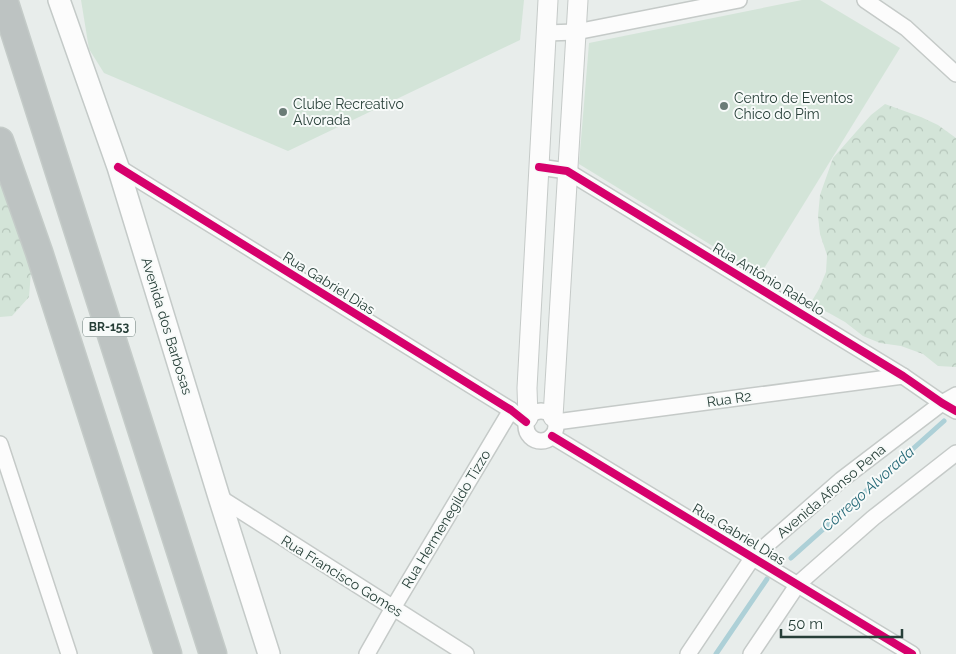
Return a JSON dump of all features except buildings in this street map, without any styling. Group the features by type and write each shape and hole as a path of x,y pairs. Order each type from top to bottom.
{"highway":[{"name":"BR-153","path":"4,0 213,654"},
{"name":"BR-153","path":"0,141 40,252 168,654"}],"main road":[{"name":"Avenida dos Barbosas","path":"59,0 118,167 269,654"}],"street":[{"path":"522,417 527,388 548,0"},
{"path":"553,425 578,0"},
{"path":"546,33 576,32 739,0"},
{"path":"865,0 906,28 956,74"},
{"name":"Rua Gabriel Dias","path":"118,167 522,417 530,436 537,440 545,440 553,425"},
{"path":"539,167 567,171"},
{"name":"Rua Antônio Rabelo","path":"567,171 903,376 956,411"},
{"name":"Rua R2","path":"553,425 903,376"},
{"name":"Avenida Afonso Pena","path":"688,654 753,557 841,480 942,403 956,395"},
{"name":"Rua Gabriel Dias","path":"522,417 540,410 548,412 553,425 753,557 912,654"},
{"name":"Rua Hermenegildo Tizzo","path":"367,654 393,608 522,417"},
{"path":"0,444 69,654"},
{"path":"751,654 798,584 874,518 956,453"},
{"name":"Rua Francisco Gomes","path":"219,497 466,654"}],"green space":[{"name":"Clube Recreativo Alvorada","path":"81,0 524,0 520,40 288,151 104,73 89,49"},
{"name":"Centro de Eventos Chico do Pim","path":"802,0 820,0 900,48 760,275 579,164 589,43"},
{"path":"885,104 938,125 956,138 956,367 938,366 923,354 901,346 880,343 863,336 845,322 810,304 826,272 827,255 820,234 818,216 820,195 833,158 871,115"},
{"path":"0,177 8,195 14,221 31,271 29,297 12,316 0,317"}],"waterway":[{"name":"Córrego Alvorada","path":"791,558 944,421"},
{"name":"Córrego Alvorada","path":"716,654 767,579"}],"cycle path":[{"path":"118,167 511,410 526,422"},
{"path":"539,167 567,171 903,376 956,411"},
{"path":"552,436 912,654"}],"place":[{"name":"Centro de Eventos Chico do Pim","path":"724,106"},
{"name":"Clube Recreativo Alvorada","path":"283,112"}]}
